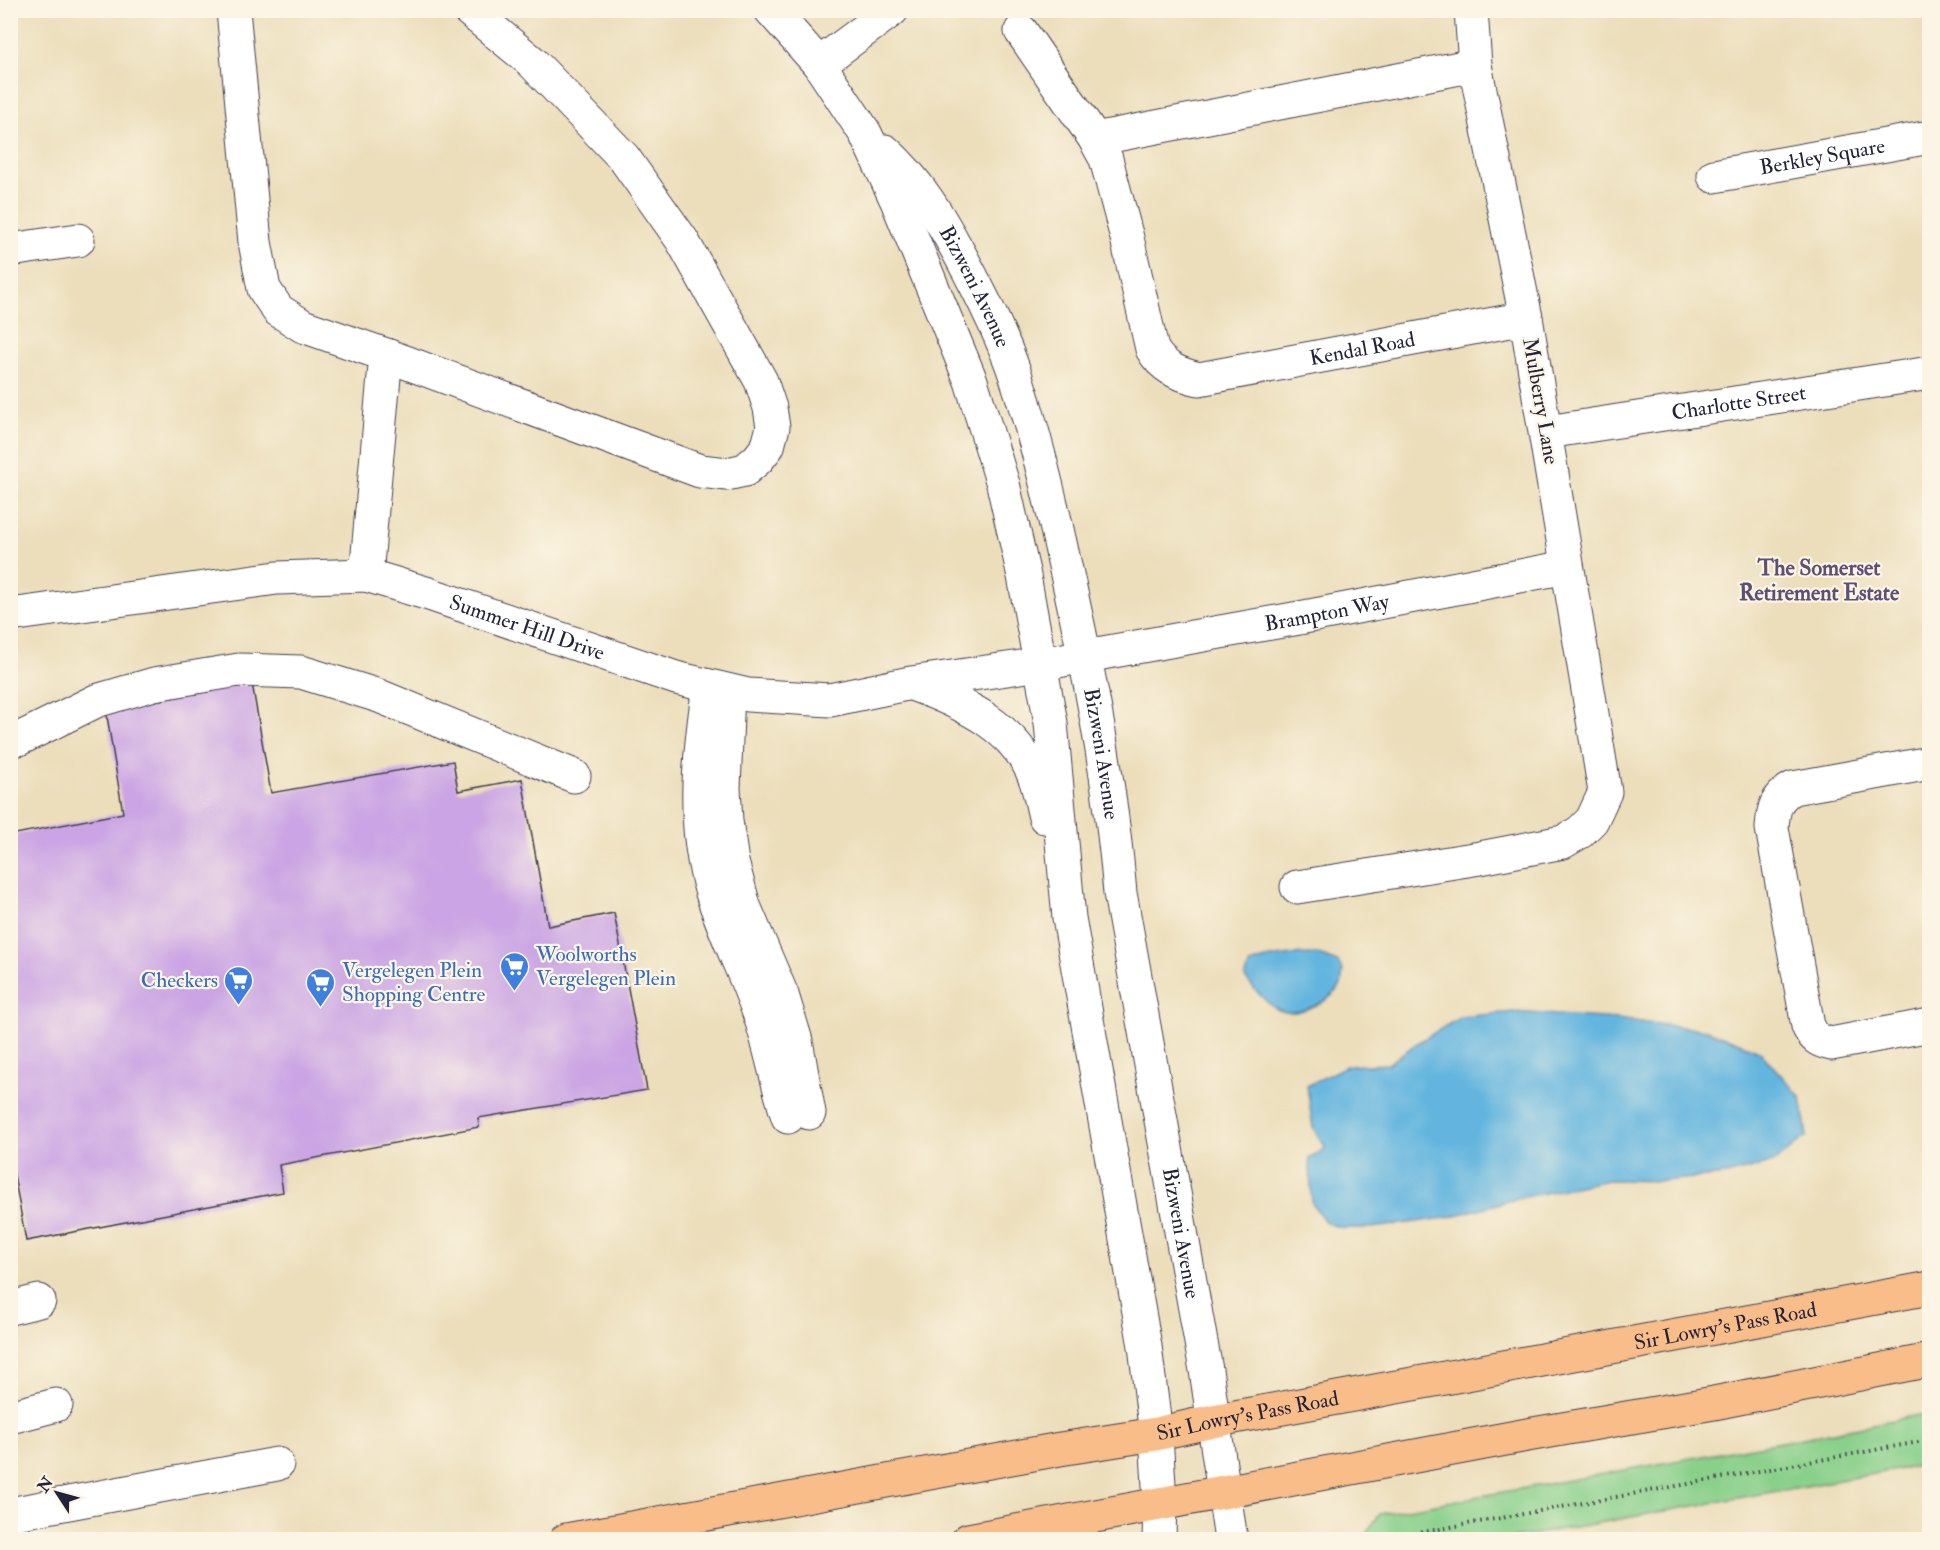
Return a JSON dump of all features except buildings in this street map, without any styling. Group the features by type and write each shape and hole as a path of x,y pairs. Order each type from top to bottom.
{"main road":[{"name":"Sir Lowry's Pass Road","path":"566,1539 1060,1449 1156,1434 1212,1421 1929,1288"},
{"path":"968,1539 1092,1528 1160,1503 1714,1403 1929,1360"}],"street":[{"path":"233,10 255,242 264,289 278,310 303,326 700,471 727,474 745,470 768,446 773,427 770,408 756,371 682,240 630,167 532,62 469,10"},
{"name":"Bizweni Avenue","path":"771,10 819,64 865,133 902,212 971,381 1003,484 1041,664 1051,723 1069,918 1145,1346 1156,1434 1160,1503 1159,1539"},
{"path":"819,64 892,10"},
{"name":"Mulberry Lane","path":"1297,887 1563,842 1580,832 1592,820 1605,792 1547,432 1475,64 1471,10"},
{"path":"1021,31 1095,139 1475,64"},
{"name":"Bizweni Avenue","path":"865,133 899,164 935,209 978,287 1015,375 1043,467 1086,655 1114,838 1120,893 1206,1370 1231,1539"},
{"name":"Berkley Square","path":"1714,176 1929,137"},
{"name":"Kendal Road","path":"1095,139 1109,170 1152,349 1166,367 1180,375 1199,379 1526,318"},
{"path":"10,250 78,240"},
{"path":"366,575 386,356"},
{"name":"Charlotte Street","path":"1547,432 1929,373"},
{"name":"Brampton Way","path":"1041,664 1567,567"},
{"name":"Summer Hill Drive","path":"10,615 277,578 366,575 429,594 676,678 748,695 830,700 911,683 1041,664"},
{"path":"10,741 19,739 96,702 154,684 239,670 301,672 379,696 574,776"},
{"path":"911,683 954,699 1005,734 1023,755 1035,779 1069,918"},
{"path":"718,688 698,776 697,793 701,839 711,892 798,1115"},
{"path":"1929,763 1793,788 1783,793 1777,802 1773,813 1772,828 1808,1026 1813,1037 1831,1044 1929,1025"},
{"path":"10,1417 56,1405"},
{"path":"10,1514 277,1464"}],"path":[{"path":"1405,1539 1418,1533 1929,1440"}],"green space":[{"path":"1929,1413 1929,1464 1508,1539 1362,1539 1380,1514"}],"water":[{"path":"1316,954 1338,962 1343,971 1341,985 1330,997 1304,1010 1286,1012 1279,1010 1265,1000 1245,978 1250,964 1282,956"},
{"path":"1513,1012 1617,1019 1707,1030 1759,1051 1801,1097 1807,1136 1774,1162 1726,1175 1664,1181 1608,1180 1520,1198 1445,1218 1372,1228 1343,1228 1326,1223 1312,1203 1309,1159 1326,1148 1313,1128 1307,1086 1346,1066 1388,1064 1417,1043 1461,1017"}],"place":[{"name":"Woolworths Vergelegen Plein","path":"515,992"},
{"name":"Checkers","path":"239,1006"},
{"name":"Vergelegen Plein Shopping Centre","path":"321,1008"}],"district":[{"name":"The Somerset Retirement Estate","path":"1819,580"}]}
